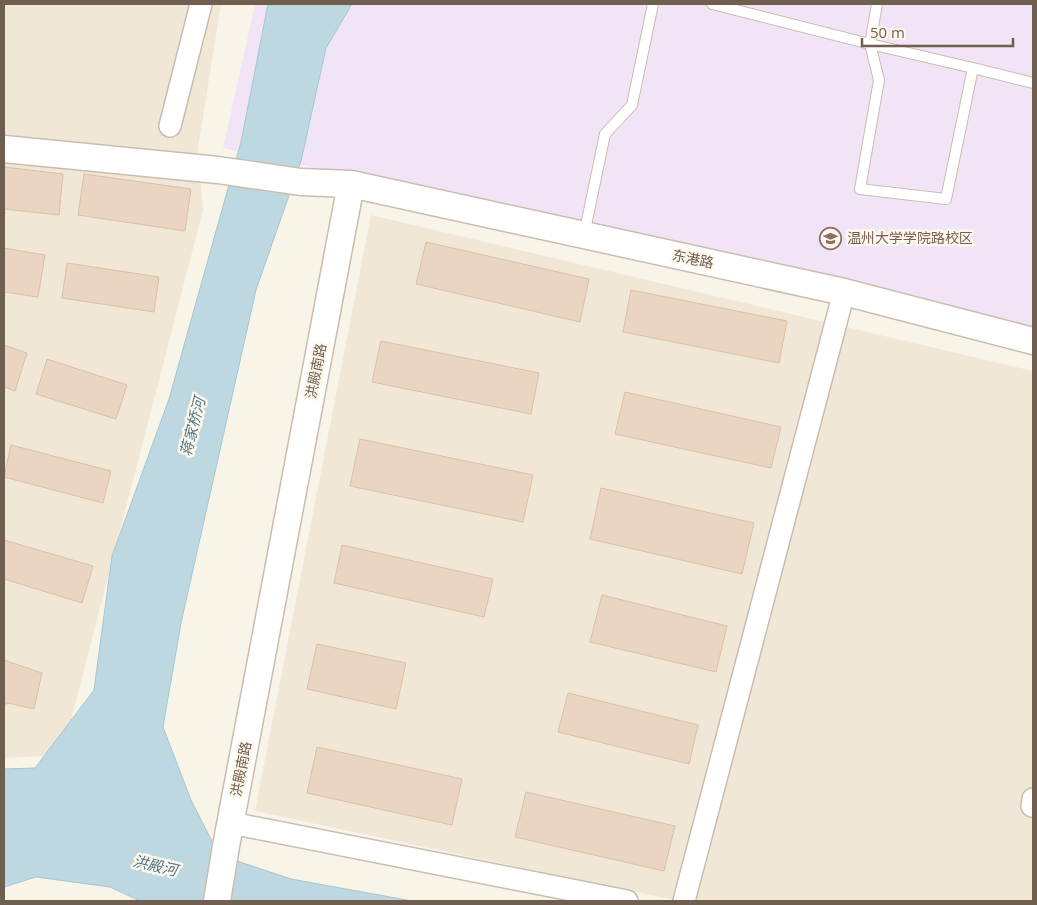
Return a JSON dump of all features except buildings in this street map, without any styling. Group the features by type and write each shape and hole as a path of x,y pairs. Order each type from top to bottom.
{"street":[{"path":"170,126 200,4"},
{"path":"4,149 218,170 300,182 351,184"},
{"name":"东港路","path":"351,184 844,292 1033,341"},
{"name":"洪殿南路","path":"217,901 351,184"},
{"path":"684,901 844,292"},
{"path":"1033,799 1033,806"},
{"path":"228,835 627,901"}],"lane":[{"path":"584,235 606,134 632,105 653,4"},
{"path":"712,4 1033,83"},
{"path":"877,4 870,44 879,80 860,189 946,199 973,68"}],"shaded area":[{"path":"4,4 221,4 198,148 203,210 62,755 4,758"},
{"name":"温州大学学院路校区","path":"255,4 1033,4 1033,327 223,148"},
{"path":"371,215 1033,371 1033,901 679,901 255,811"}],"water":[{"path":"268,4 352,4 326,48 301,161 256,290 181,623 163,727 191,800 219,855 291,879 412,901 140,901 110,887 36,877 4,887 4,769 35,768 94,690 112,556 169,399 241,142"}],"place":[{"name":"温州大学学院路校区","path":"831,238"}],"water label":[{"name":"蒋家桥河","path":"193,427"},
{"name":"洪殿河","path":"155,866"}]}
